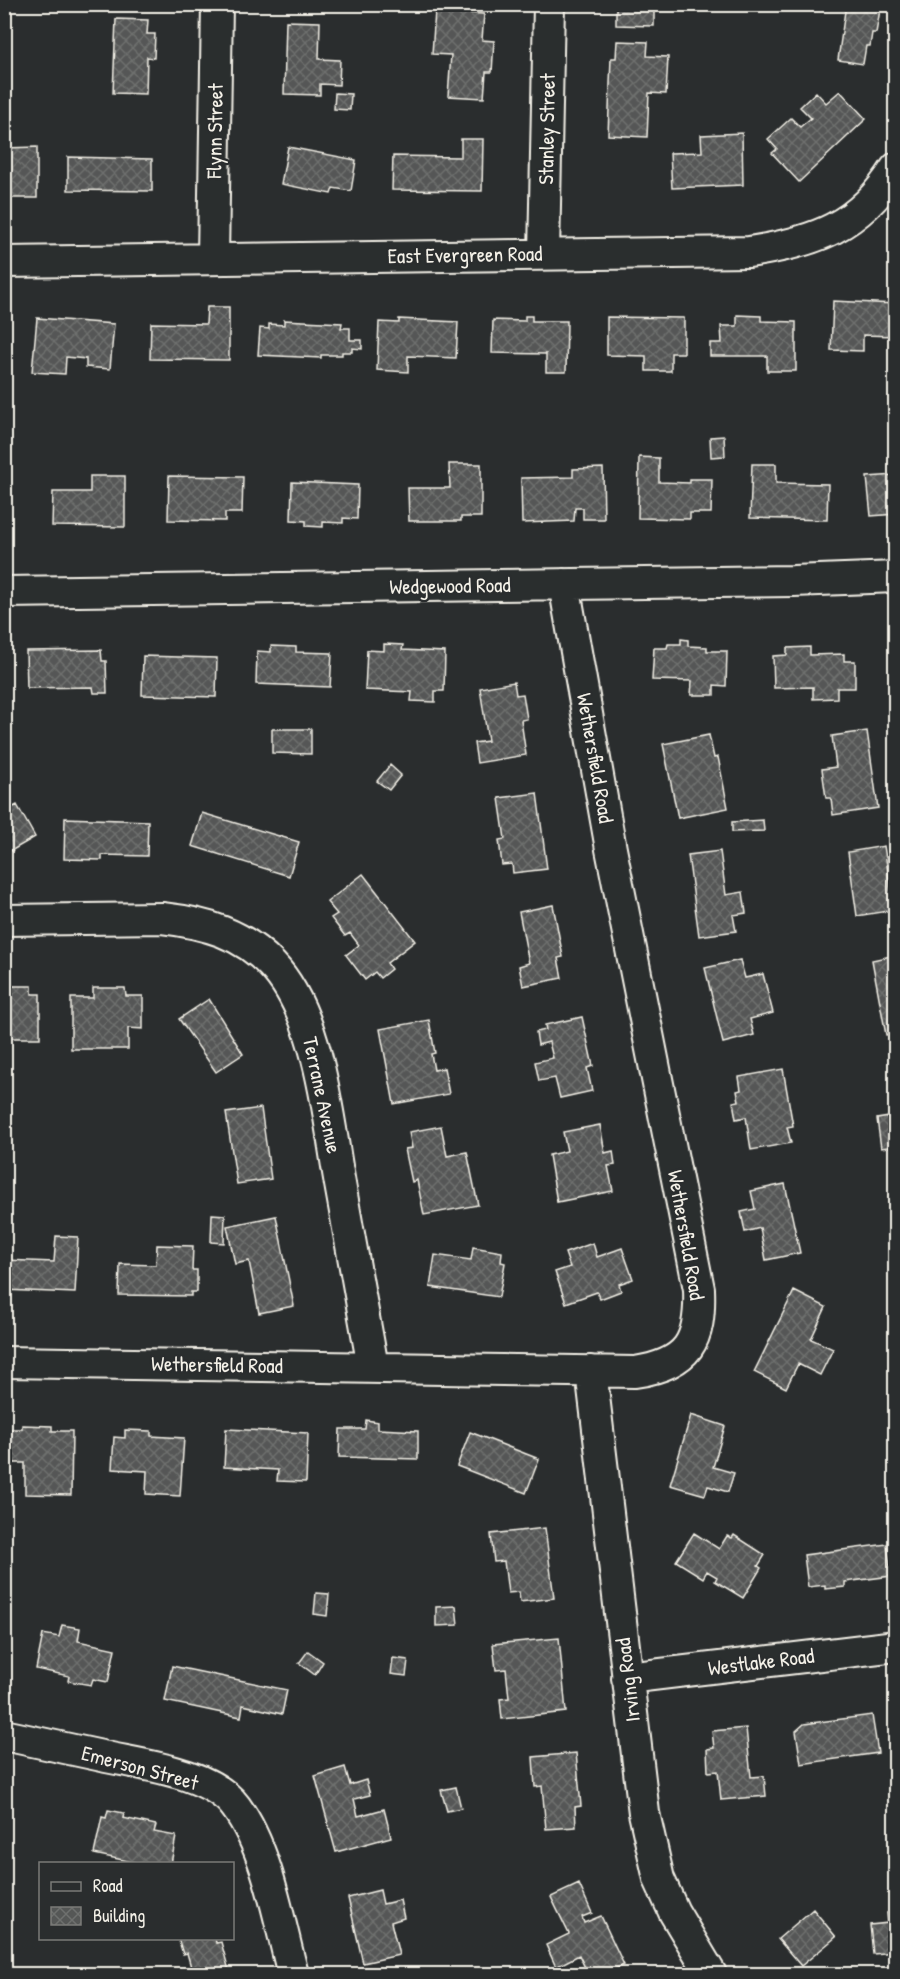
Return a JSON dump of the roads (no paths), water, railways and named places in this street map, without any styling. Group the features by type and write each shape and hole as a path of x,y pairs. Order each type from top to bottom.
{"street":[{"name":"Flynn Street","path":"213,258 217,4"},
{"name":"Stanley Street","path":"544,254 549,4"},
{"name":"East Evergreen Road","path":"4,262 749,252 781,247 832,231 871,200 896,168"},
{"name":"Wedgewood Road","path":"4,592 793,582 896,577"},
{"name":"Wethersfield Road","path":"4,1362 634,1371 655,1369 670,1363 692,1342 699,1325 699,1288 611,849 564,584"},
{"name":"Terrane Avenue","path":"4,920 162,918 188,921 235,936 255,949 274,966 290,989 303,1016 321,1074 373,1367"},
{"name":"Irving Road","path":"591,1371 644,1813 659,1879 674,1912 711,1974"},
{"name":"Westlake Road","path":"627,1678 896,1646"},
{"name":"Emerson Street","path":"4,1735 161,1769 189,1777 216,1789 235,1805 260,1851 293,1974"}]}
